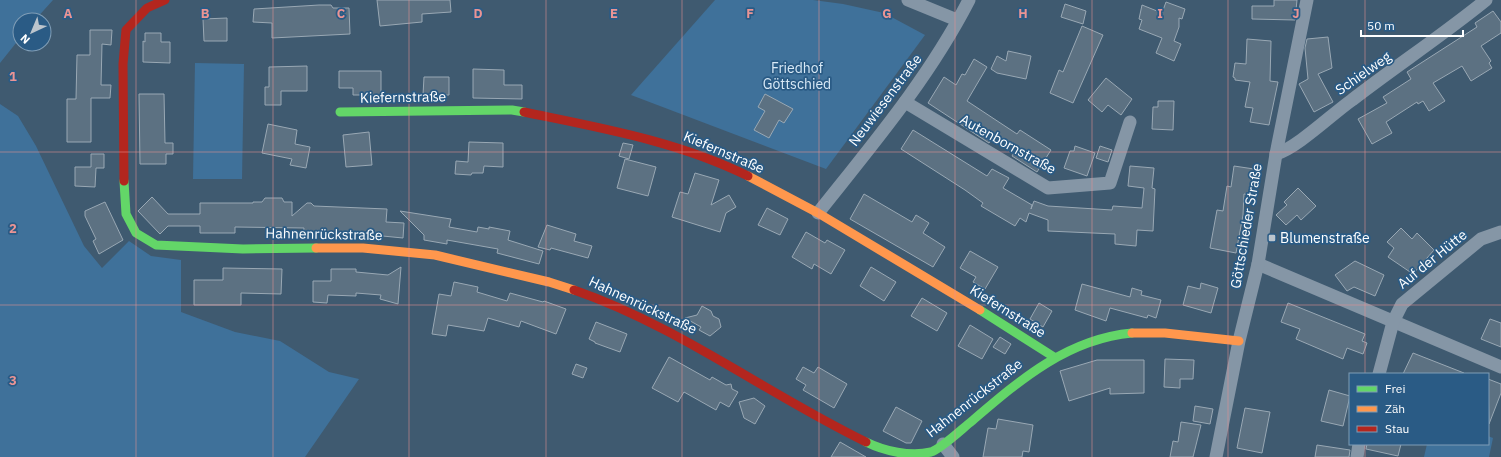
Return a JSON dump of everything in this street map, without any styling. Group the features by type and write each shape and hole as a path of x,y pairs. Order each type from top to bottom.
{"street":[{"name":"Hahnenrückstraße","path":"165,0 147,8 126,30 123,64 126,214 136,233 156,245 243,248 363,248 435,255 549,282 596,298 640,318 880,450 896,454 922,455 943,444 1009,390 1054,357 1085,342 1122,334 1183,335 1239,341"},
{"path":"908,0 957,20"},
{"name":"Neuwiesenstraße","path":"818,213 905,102 942,49 969,0"},
{"name":"Göttschieder Straße","path":"1216,457 1239,341 1258,264 1276,154 1307,0"},
{"name":"Schielweg","path":"1276,154 1291,147 1353,98 1435,41 1486,0"},
{"name":"Autenbornstraße","path":"905,102 1048,188 1110,183 1130,122"},
{"name":"Kiefernstraße","path":"340,112 512,110 625,133 676,146 717,161 778,191 818,213 966,301 1054,357"},
{"name":"Auf der Hütte","path":"1379,373 1393,322 1402,304 1481,239 1501,232"},
{"path":"1258,264 1501,367"},
{"path":"943,444 954,457"},
{"path":"1357,457 1359,445"}],"green space":[{"path":"0,0 53,0 42,12 12,12 12,48 0,63"},
{"name":"Friedhof Göttschied","path":"715,0 813,0 843,4 884,13 925,35 826,169 631,95"},
{"path":"195,63 244,64 242,179 193,179"},
{"path":"0,104 18,116 36,146 84,246 102,268 129,241 151,256 181,260 181,312 235,332 280,341 329,372 359,379 305,457 0,457"},
{"path":"1489,436 1493,438 1489,457 1424,457 1427,445 1489,445"}],"building":[{"path":"377,0 450,0 451,12 422,14 422,22 380,26"},
{"path":"1274,0 1297,0 1295,20 1252,19 1252,6 1274,6"},
{"path":"1166,2 1185,9 1182,19 1179,18 1179,27 1174,41 1181,44 1174,61 1156,53 1162,38 1139,29 1142,20 1139,19 1142,5 1162,13"},
{"path":"1065,4 1086,11 1083,24 1061,17"},
{"path":"331,5 333,8 349,8 350,34 272,38 272,23 253,22 254,9"},
{"path":"1493,11 1501,22 1501,33 1481,46 1491,61 1489,63 1492,68 1471,81 1462,66 1433,83 1445,101 1429,111 1423,101 1418,104 1417,102 1386,122 1392,133 1372,144 1358,119 1387,103 1383,97 1411,79 1407,72 1477,27 1475,23"},
{"path":"227,18 227,41 204,41 203,19"},
{"path":"1082,26 1103,35 1073,103 1050,93 1059,70 1063,72"},
{"path":"90,30 112,30 111,45 102,44 101,85 111,85 110,98 91,98 91,142 67,142 67,99 76,99 77,55 90,55"},
{"path":"145,33 161,33 161,42 170,42 170,63 143,62 143,41 145,42"},
{"path":"1328,37 1332,68 1318,74 1333,102 1314,112 1299,84 1308,79 1305,48 1307,39"},
{"path":"1247,39 1271,41 1270,81 1278,82 1269,125 1250,122 1253,108 1245,107 1250,82 1235,80 1233,77 1235,63 1246,64"},
{"path":"1008,51 1031,56 1026,79 997,73 991,69 997,56 1006,61"},
{"path":"974,59 987,67 967,101 1017,134 1020,130 1051,150 1037,172 1012,156 1017,148 995,134 989,143 928,103 944,77 956,85 962,74 965,75"},
{"path":"307,66 307,91 281,91 281,105 265,105 265,87 269,87 269,67"},
{"path":"473,69 504,70 504,85 522,85 522,99 473,98"},
{"path":"339,71 381,71 381,95 353,95 353,88 339,88"},
{"path":"424,77 449,77 449,95 423,95"},
{"path":"1106,78 1132,99 1121,115 1108,105 1102,112 1088,100"},
{"path":"139,94 164,94 165,143 173,143 173,154 166,154 166,164 140,164"},
{"path":"765,94 793,109 784,123 779,120 769,138 754,130 765,111 758,107"},
{"path":"1158,101 1174,101 1173,130 1152,129 1153,107 1158,107"},
{"path":"268,124 297,130 295,144 310,147 306,168 290,165 292,159 262,153"},
{"path":"913,130 987,176 992,169 1009,178 1003,188 1032,205 1031,209 1034,201 1048,206 1112,210 1113,206 1142,208 1144,188 1128,186 1130,166 1154,168 1152,188 1155,189 1153,231 1137,230 1136,246 1115,244 1115,234 1048,231 1048,220 1029,213 1026,222 1020,218 1015,226 981,206 983,203 965,190 901,149"},
{"path":"369,132 372,165 346,167 343,135"},
{"path":"469,142 503,143 503,167 484,166 483,173 472,173 471,175 455,174 456,161 468,162"},
{"path":"623,143 633,145 629,159 619,156"},
{"path":"1075,146 1095,153 1087,176 1064,168 1070,151 1074,151"},
{"path":"1100,146 1112,150 1108,162 1096,158"},
{"path":"91,154 104,154 104,168 96,168 95,187 75,186 75,167 91,167"},
{"path":"625,159 656,167 648,196 617,188"},
{"path":"1234,166 1254,169 1250,195 1244,194 1243,215 1236,253 1210,248 1217,210 1223,211 1227,186 1231,187"},
{"path":"695,173 719,180 711,205 729,195 736,207 726,213 720,232 672,217 680,192 688,194"},
{"path":"1298,188 1316,206 1301,220 1297,215 1286,225 1276,215 1287,205 1284,202"},
{"path":"864,194 912,222 916,215 929,223 923,233 945,247 933,267 850,219"},
{"path":"152,197 168,214 200,214 200,203 253,203 262,202 265,198 282,198 284,202 292,202 292,216 307,203 311,203 314,206 387,209 386,222 404,223 403,238 352,233 314,232 314,237 303,236 304,228 235,227 235,233 200,233 200,226 168,226 160,234 138,211"},
{"path":"105,202 123,240 99,254 93,241 96,239 85,216 85,211"},
{"path":"767,208 788,219 780,235 758,225"},
{"path":"400,211 451,219 449,227 477,232 478,227 489,229 489,227 510,231 508,240 543,251 539,264 497,253 498,249 447,240 447,244 424,240 424,235"},
{"path":"547,225 576,234 574,241 592,246 588,258 551,248 550,250 538,247"},
{"path":"1401,228 1412,239 1417,233 1434,250 1413,274 1388,257 1394,248 1387,242"},
{"path":"806,232 825,243 827,240 845,250 831,274 814,264 812,269 792,257"},
{"path":"970,251 998,267 985,289 973,282 976,277 960,268"},
{"path":"1355,261 1384,275 1375,296 1354,287 1347,291 1335,275"},
{"path":"401,267 398,304 380,299 381,295 356,293 356,296 328,295 327,303 313,302 313,281 331,281 331,269 356,269 356,272 388,275"},
{"path":"871,267 896,282 884,301 860,286"},
{"path":"223,268 282,269 281,294 241,293 241,305 194,305 194,280 223,280"},
{"path":"454,282 478,287 477,292 507,301 510,293 543,302 544,301 566,309 556,334 521,321 519,327 488,318 484,331 448,325 446,336 432,334 439,294 451,296"},
{"path":"1201,283 1218,288 1211,313 1183,305 1188,286 1200,289"},
{"path":"1082,284 1130,297 1132,288 1142,291 1141,295 1161,300 1156,318 1148,315 1147,318 1110,308 1106,321 1075,310"},
{"path":"922,298 947,313 937,331 911,316"},
{"path":"1039,303 1052,311 1043,327 1030,319"},
{"path":"1288,303 1365,334 1362,341 1367,343 1363,354 1347,348 1343,359 1296,339 1300,329 1281,322"},
{"path":"702,306 711,311 713,316 719,319 721,327 710,336 699,330 701,327 685,318 697,315"},
{"path":"1490,319 1501,323 1501,347 1481,339"},
{"path":"596,322 627,334 620,352 595,343 589,339"},
{"path":"970,325 993,339 982,359 958,346"},
{"path":"1000,337 1011,344 1005,354 993,347"},
{"path":"1413,353 1464,373 1403,373"},
{"path":"669,357 710,380 712,377 726,385 731,384 732,389 738,392 729,407 720,402 716,410 684,392 678,402 652,388"},
{"path":"1165,359 1194,360 1193,379 1180,379 1180,388 1164,387"},
{"path":"1097,360 1144,360 1144,393 1110,394 1110,388 1069,401 1060,371"},
{"path":"576,364 587,368 583,378 572,374"},
{"path":"803,367 814,373 818,367 847,384 834,408 803,390 806,385 796,379"},
{"path":"1489,379 1501,384 1501,393 1489,424"},
{"path":"1329,390 1349,396 1343,426 1321,421"},
{"path":"754,398 765,406 755,424 744,418 739,402"},
{"path":"1195,406 1213,409 1210,424 1193,421"},
{"path":"896,407 922,421 911,443 906,443 883,431"},
{"path":"1245,408 1270,412 1262,453 1237,448"},
{"path":"998,419 1033,425 1029,452 1023,451 1022,457 983,457 988,428 996,429"},
{"path":"1181,422 1201,425 1193,457 1170,457 1173,441 1178,442"},
{"path":"840,442 866,457 831,457"},
{"path":"1317,445 1350,450 1349,457 1315,457"},
{"path":"1367,445 1401,445 1398,456 1366,449"}],"traffic: fast":[{"path":"340,112 512,110 524,112"},
{"path":"124,181 126,214 136,233 156,245 243,249 316,248"},
{"path":"980,310 1054,357"},
{"path":"866,442 897,452 915,454 931,452 946,443 1008,391 1046,364 1065,353 1086,344 1108,337 1132,333"}],"traffic: slow":[{"path":"748,176 818,213 980,310"},
{"path":"316,248 363,248 435,255 549,282 574,290"},
{"path":"1132,333 1165,333 1239,341"}],"traffic: jam":[{"path":"124,181 123,64 126,30 147,8 165,0"},
{"path":"524,112 638,137 694,153 748,176"},
{"path":"574,290 650,322 686,341 793,403 866,442"}],"place":[{"name":"Blumenstraße","path":"1272,238"}]}
